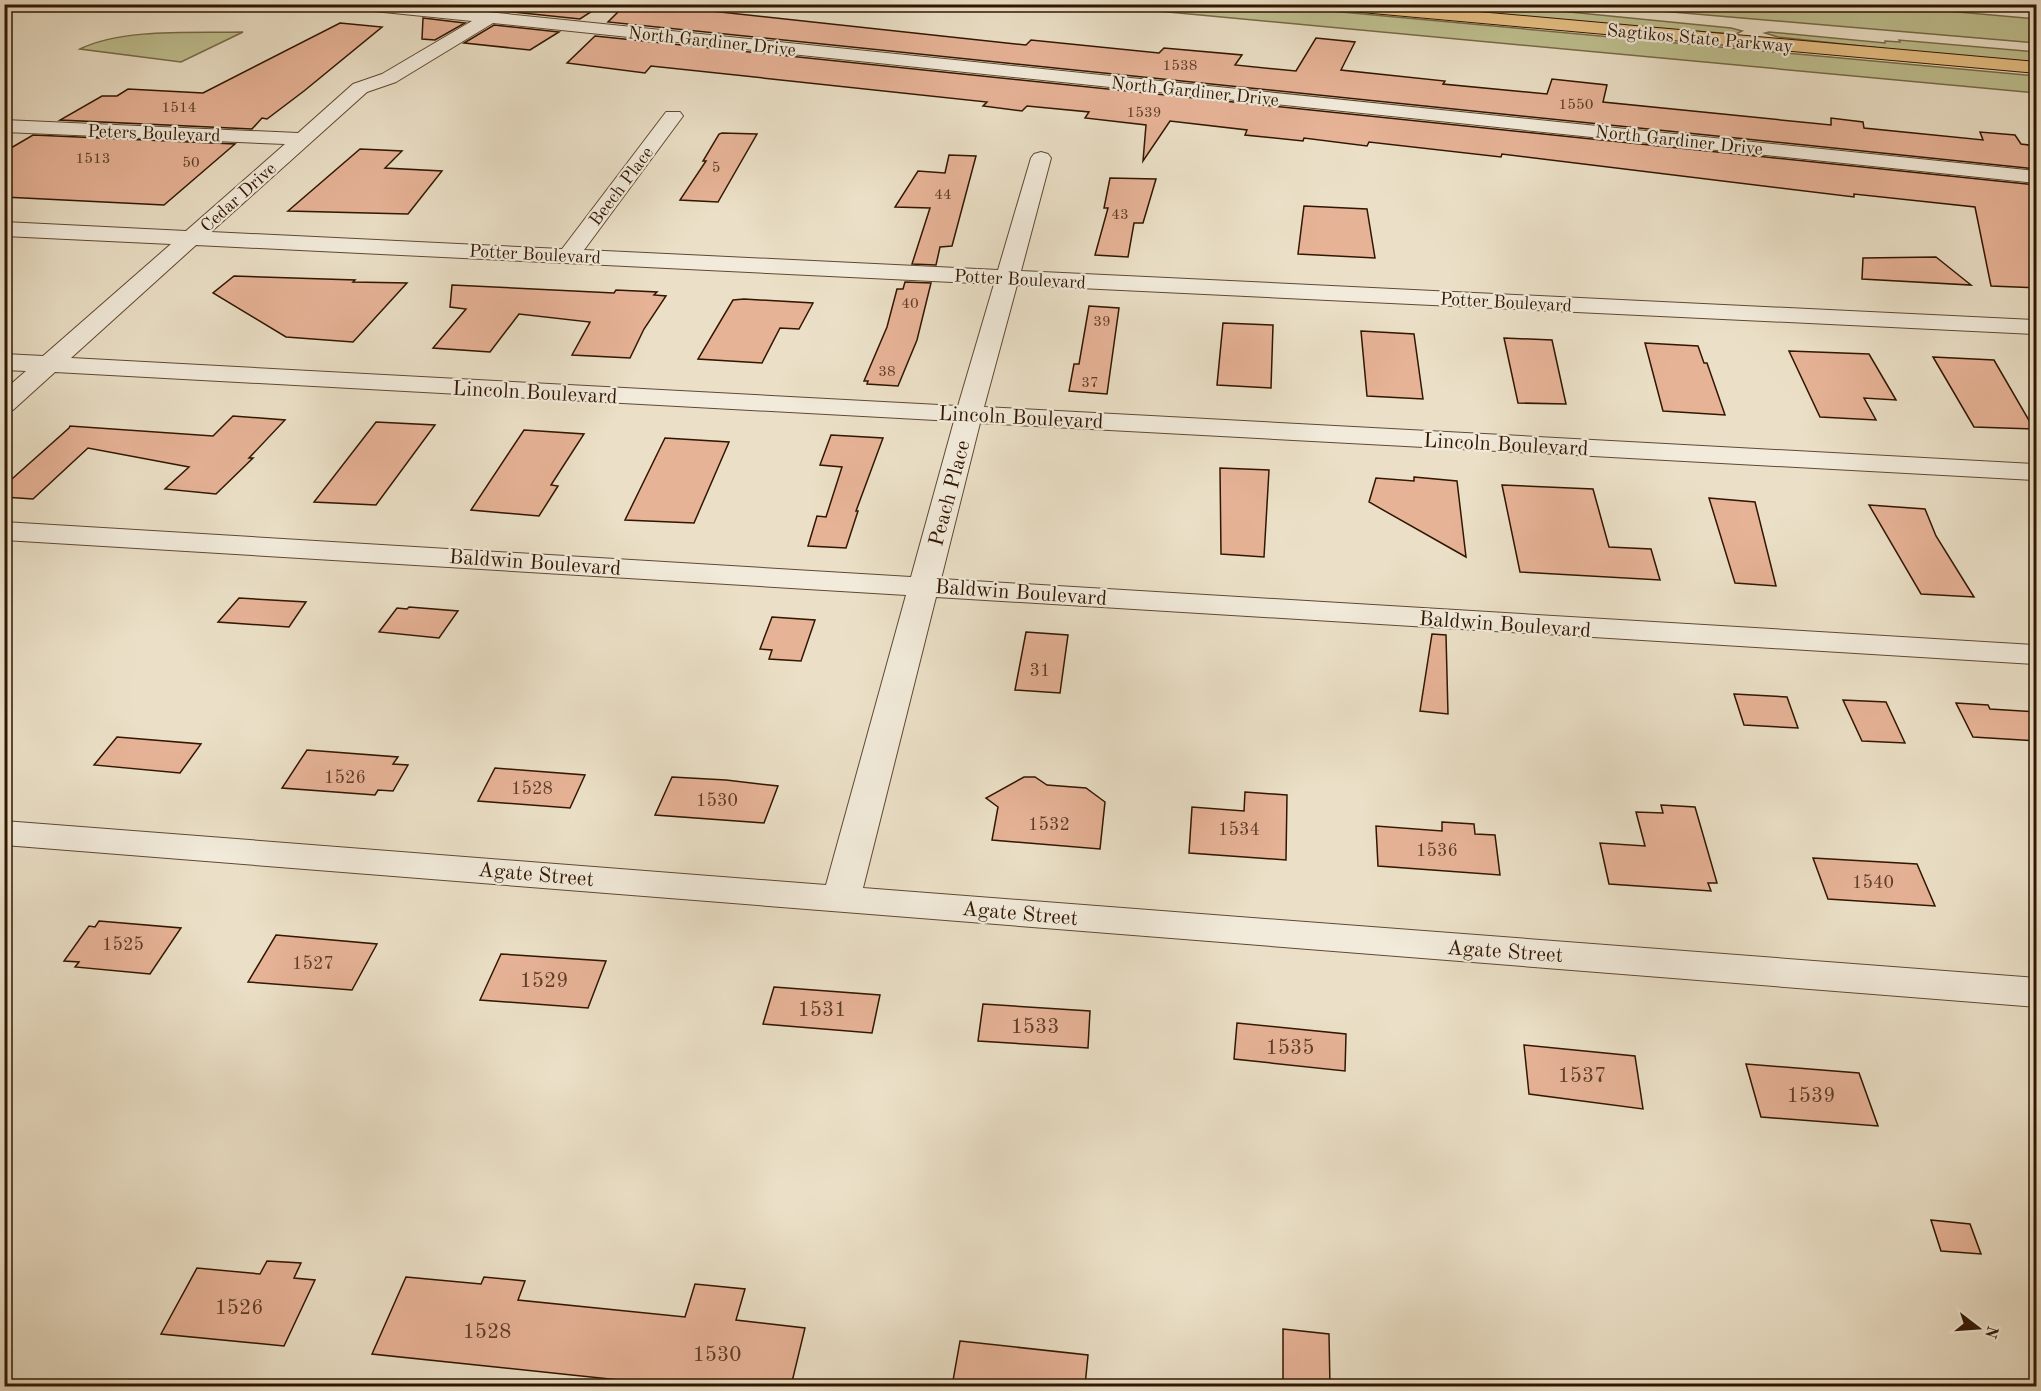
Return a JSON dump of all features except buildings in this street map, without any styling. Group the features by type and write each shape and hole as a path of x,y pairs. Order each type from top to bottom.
{"highway":[{"name":"Sagtikos State Parkway","path":"1328,4 2037,68"}],"street":[{"name":"North Gardiner Drive","path":"354,4 2037,177"},
{"name":"Cedar Drive","path":"4,404 360,88 389,78 490,18"},
{"name":"Beech Place","path":"569,255 673,116"},
{"name":"Peters Boulevard","path":"4,126 303,139"},
{"name":"Peach Place","path":"841,899 969,414 1041,158"},
{"name":"Potter Boulevard","path":"4,229 2037,327"},
{"name":"Lincoln Boulevard","path":"4,362 2037,472"},
{"name":"Baldwin Boulevard","path":"4,531 924,586 1607,631 2037,655"},
{"name":"Agate Street","path":"4,832 2037,993"}],"green space":[{"path":"1868,4 2036,19 2036,43 1590,5"},
{"path":"1093,5 1264,5 2036,76 2036,93"},
{"path":"1376,5 1499,5 1731,28 1742,31 1736,34 1619,26"},
{"path":"243,32 181,62 80,49 97,42 138,35"},
{"path":"1765,33 1885,43 1885,41 1900,42 1899,40 2036,52 2036,65 1778,37"}]}
